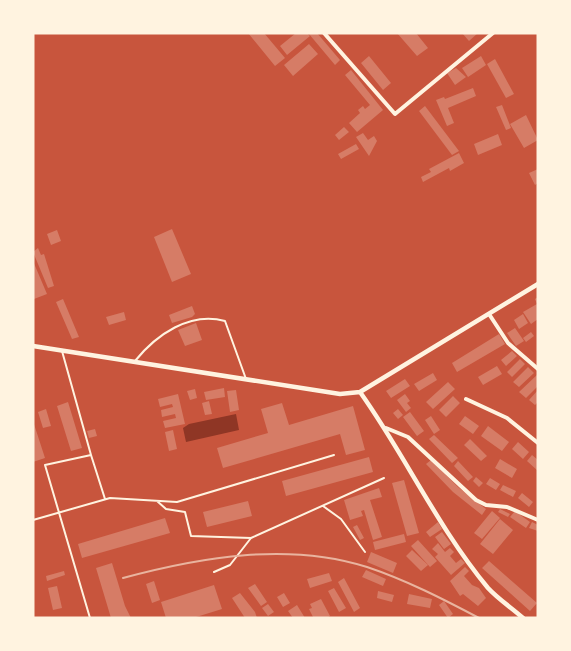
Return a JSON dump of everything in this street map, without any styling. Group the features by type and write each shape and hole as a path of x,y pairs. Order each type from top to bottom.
{"street":[{"path":"324,33 395,114 493,33"},
{"path":"33,346 340,394 360,392 538,284"},
{"path":"489,314 508,343 538,369"},
{"path":"360,392 386,428 450,534 489,589 523,618"},
{"path":"466,399 507,418 538,443"},
{"path":"386,428 408,437 476,500 507,507 538,520"}],"lane":[{"path":"135,362 147,345 167,332 194,319 210,316 225,321 246,379"},
{"path":"62,350 105,499"},
{"path":"90,618 45,465 91,455"},
{"path":"33,520 105,499 177,502 334,455"},
{"path":"157,501 166,509 185,512 191,537 251,538 384,478"},
{"path":"323,506 341,519 365,552"},
{"path":"214,572 230,566 251,538"}],"shaded area":[{"path":"236,414 239,430 186,442 183,428 189,424"}],"building":[{"path":"248,33 264,33 285,58 275,66"},
{"path":"296,33 307,33 310,36 287,55 280,46"},
{"path":"317,33 340,60 335,65 309,34"},
{"path":"397,33 416,33 428,48 417,56"},
{"path":"462,33 478,33 469,41"},
{"path":"309,44 318,54 293,76 284,65"},
{"path":"369,56 391,83 383,90 361,63"},
{"path":"481,56 486,65 468,77 462,68"},
{"path":"495,59 514,94 506,98 487,64"},
{"path":"456,68 466,77 455,85 447,73"},
{"path":"351,70 383,110 357,132 349,123 360,113 358,110 370,105 345,75"},
{"path":"473,88 476,96 448,108 454,123 447,126 436,100 444,97 445,99"},
{"path":"502,105 511,128 506,130 496,107"},
{"path":"425,106 459,151 452,155 419,111"},
{"path":"526,115 538,140 524,148 510,124"},
{"path":"344,127 349,132 339,140 335,135"},
{"path":"363,133 368,140 374,136 377,141 369,156 356,137"},
{"path":"498,134 502,145 478,155 474,144"},
{"path":"356,144 359,149 341,159 338,154"},
{"path":"459,153 464,163 423,182 421,177 431,172 429,169"},
{"path":"538,169 538,183 535,185 529,173"},
{"path":"172,229 191,274 172,282 154,237"},
{"path":"57,230 61,241 51,245 47,234"},
{"path":"38,248 41,255 44,254 54,286 48,288 33,252"},
{"path":"33,261 47,294 34,299 33,297"},
{"path":"538,297 538,319 531,324 523,312 537,304 535,299"},
{"path":"63,299 79,337 72,339 56,302"},
{"path":"192,306 195,314 192,317 172,323 169,315"},
{"path":"124,312 126,320 109,325 106,317"},
{"path":"523,314 528,323 519,329 514,320"},
{"path":"196,323 202,340 185,346 178,330"},
{"path":"515,328 524,341 516,346 507,333"},
{"path":"531,332 534,336 526,342 523,338"},
{"path":"499,334 505,344 457,372 452,363"},
{"path":"512,351 517,356 506,366 501,360"},
{"path":"520,359 525,364 512,377 507,372"},
{"path":"497,366 502,374 483,385 478,377"},
{"path":"528,367 534,373 519,387 513,382"},
{"path":"433,373 437,380 419,391 414,384"},
{"path":"538,374 538,386 526,398 519,392"},
{"path":"405,379 410,386 391,398 386,391"},
{"path":"448,382 455,389 433,409 426,402"},
{"path":"224,388 225,397 206,400 204,392"},
{"path":"195,389 197,398 190,400 187,391"},
{"path":"236,390 239,410 230,412 227,391"},
{"path":"538,390 538,402 535,405 529,400"},
{"path":"178,394 185,424 165,428 163,421 176,418 175,414 162,417 161,410 173,407 172,404 160,407 158,399"},
{"path":"405,394 410,401 407,403 411,408 406,412 397,400"},
{"path":"453,396 460,403 446,417 439,410"},
{"path":"209,401 212,414 205,415 202,403"},
{"path":"68,402 82,448 71,451 57,406"},
{"path":"282,403 289,425 353,406 365,450 346,455 340,434 223,468 217,448 268,433 261,409"},
{"path":"46,409 51,426 43,428 38,412"},
{"path":"398,409 403,415 398,419 393,413"},
{"path":"410,412 424,431 417,436 403,417"},
{"path":"431,416 440,430 434,434 425,420"},
{"path":"465,416 479,426 473,434 459,424"},
{"path":"33,421 45,458 33,462"},
{"path":"488,426 509,442 502,451 481,436"},
{"path":"95,429 97,436 89,438 87,431"},
{"path":"173,430 177,449 169,451 165,432"},
{"path":"434,435 458,458 452,463 429,439"},
{"path":"470,439 487,456 481,461 464,445"},
{"path":"518,442 529,452 523,459 512,449"},
{"path":"532,455 538,460 538,471 527,461"},
{"path":"369,457 373,472 286,496 282,481"},
{"path":"500,459 517,469 512,478 495,468"},
{"path":"431,460 458,487 486,509 482,515 453,492 426,464"},
{"path":"458,461 473,477 468,481 454,466"},
{"path":"476,477 483,483 479,487 473,481"},
{"path":"490,478 500,484 496,490 486,484"},
{"path":"404,480 419,533 407,536 392,483"},
{"path":"503,485 516,491 513,497 500,490"},
{"path":"379,488 382,497 370,500 382,537 373,540 364,510 361,511 363,516 350,520 344,500"},
{"path":"522,493 533,502 529,507 518,498"},
{"path":"248,501 252,516 207,527 203,512"},
{"path":"500,509 510,514 508,517 498,512"},
{"path":"492,511 500,518 482,539 474,533"},
{"path":"515,511 530,522 526,528 510,517"},
{"path":"165,518 170,533 82,558 78,544"},
{"path":"500,519 513,530 493,554 480,544"},
{"path":"438,522 442,529 430,537 426,532"},
{"path":"532,522 538,525 538,531 529,528"},
{"path":"357,525 364,538 360,540 353,527"},
{"path":"442,532 451,544 444,549 435,537"},
{"path":"404,534 406,542 375,550 373,542"},
{"path":"418,540 437,561 430,567 411,546"},
{"path":"438,543 445,552 450,548 454,552 450,556 456,563 461,559 465,563 451,575 435,557 438,554 432,549"},
{"path":"412,550 428,565 421,571 406,556"},
{"path":"371,552 397,563 393,573 367,562"},
{"path":"489,561 537,603 530,611 482,568"},
{"path":"112,563 131,618 111,618 96,568"},
{"path":"465,567 469,571 464,576 472,585 479,588 486,598 478,606 463,594 460,596 450,581"},
{"path":"366,570 386,579 383,586 362,577"},
{"path":"64,571 65,575 47,581 46,576"},
{"path":"329,573 332,581 310,588 307,579"},
{"path":"344,578 360,608 354,612 338,582"},
{"path":"154,581 160,600 152,603 146,584"},
{"path":"255,584 267,602 261,606 248,588"},
{"path":"214,585 222,609 193,618 166,618 161,602"},
{"path":"57,586 62,608 53,610 48,588"},
{"path":"334,588 346,608 339,612 328,591"},
{"path":"378,591 394,595 392,602 377,598"},
{"path":"240,593 257,618 245,618 232,598"},
{"path":"284,593 290,603 283,607 277,597"},
{"path":"409,594 432,599 430,608 407,604"},
{"path":"321,599 330,616 327,618 313,617 309,609 312,608 310,604"},
{"path":"444,601 453,614 448,618 439,605"},
{"path":"268,604 274,612 268,616 262,608"},
{"path":"297,605 305,618 293,618 288,611"}],"railway":[{"path":"123,578 183,564 245,555 307,555 337,559 382,572 479,618"}]}
